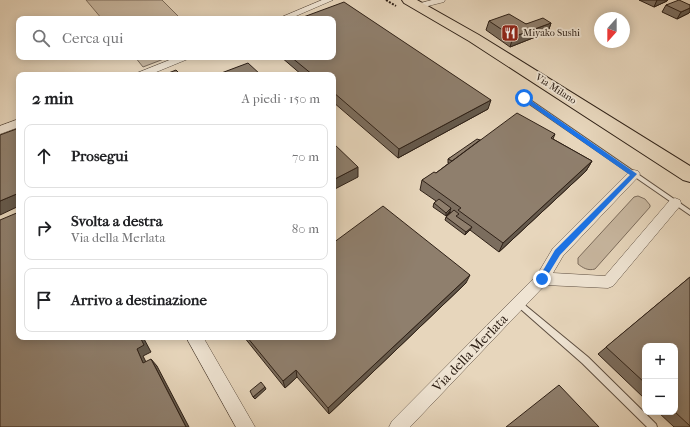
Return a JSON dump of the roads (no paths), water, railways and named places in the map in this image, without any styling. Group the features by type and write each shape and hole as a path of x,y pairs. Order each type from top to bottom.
{"main road":[{"name":"Via Milano","path":"414,3 487,46 690,175"}],"street":[{"path":"289,16 330,0"},
{"path":"414,3 437,0"},
{"path":"148,72 178,60"},
{"path":"0,130 16,123"},
{"name":"Via della Merlata","path":"398,427 542,279 558,252 634,174"},
{"path":"542,279 608,282 675,203"},
{"path":"196,340 246,427"}],"lane":[{"path":"524,98 690,213"},
{"path":"518,303 585,360 654,427"}],"place":[{"name":"Miyako Sushi","path":"510,33"}]}
